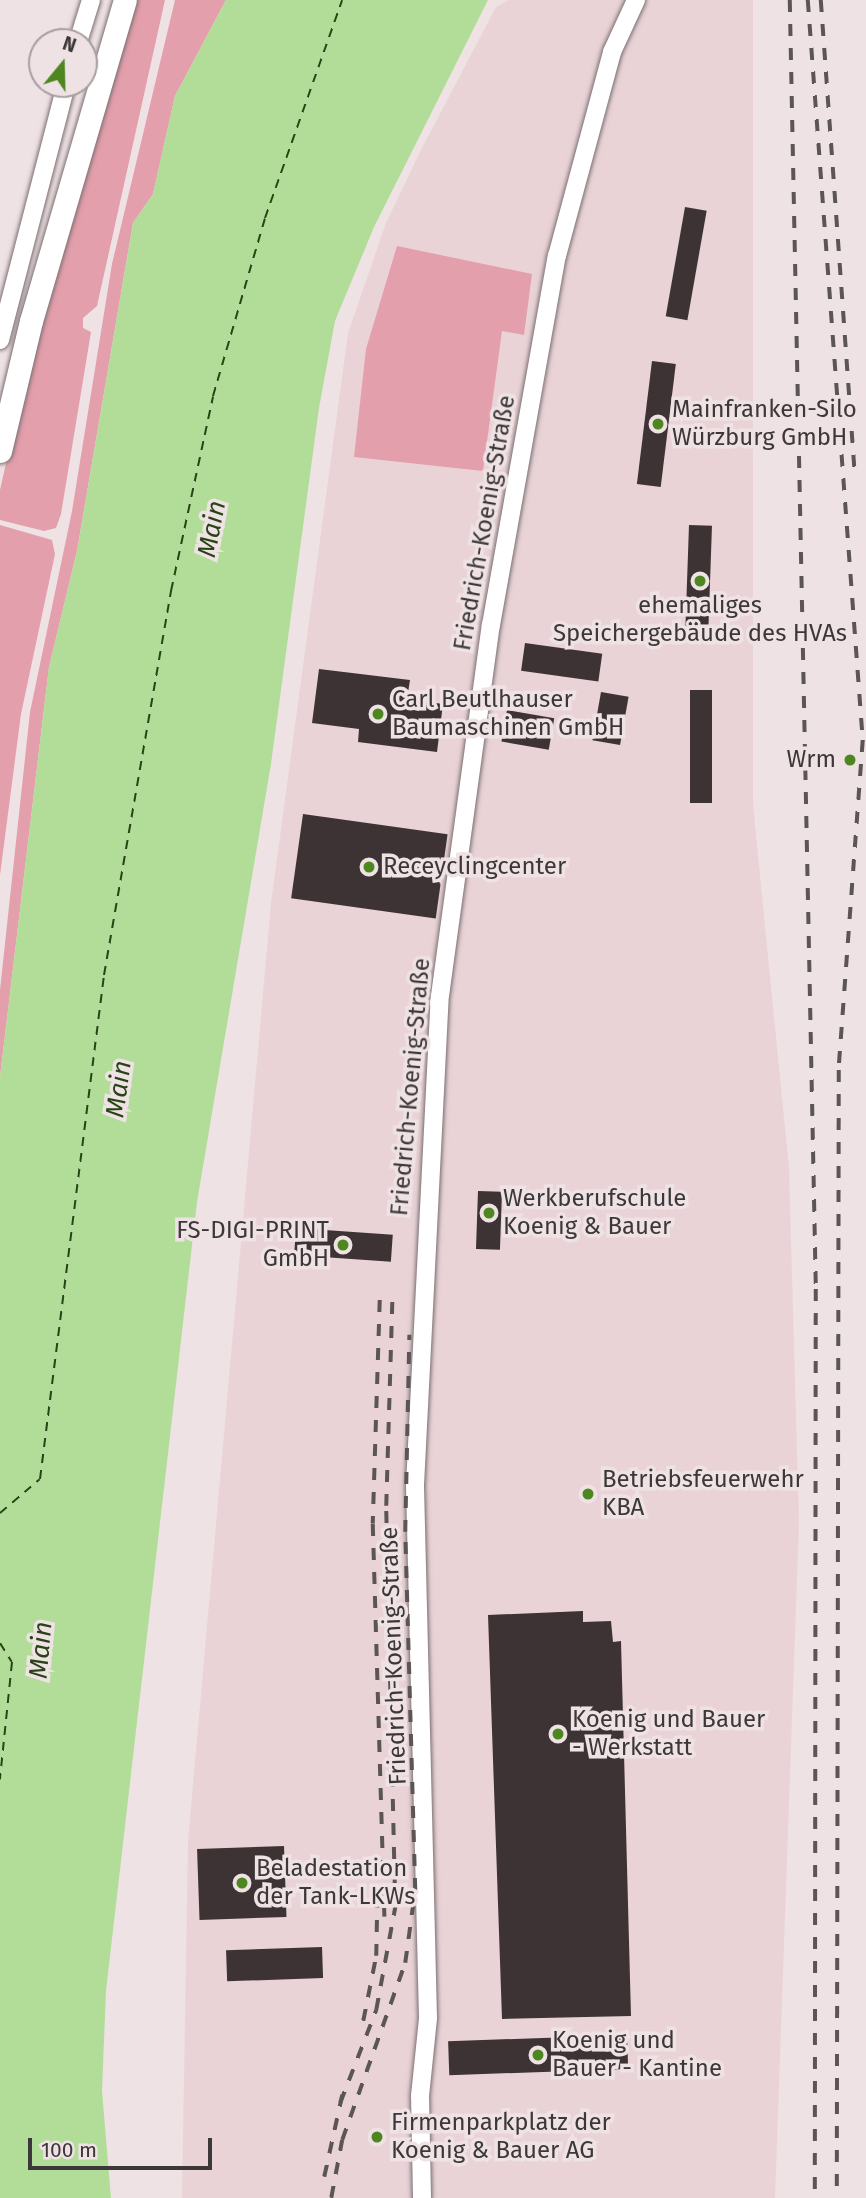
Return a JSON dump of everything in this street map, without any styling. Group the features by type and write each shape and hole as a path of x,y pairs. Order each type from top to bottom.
{"main road":[{"path":"0,451 31,321 125,0"}],"street":[{"path":"82,28 91,0"},
{"name":"Friedrich-Koenig-Straße","path":"422,2198 420,2096 428,2018 415,1485 439,1003 491,625 557,257 612,52 636,0"},
{"path":"0,340 62,98"}],"shaded area":[{"path":"134,0 165,0 97,306 83,318 83,328 91,332 61,514 56,528 44,531 0,520 0,490 31,352"},
{"path":"175,0 226,0 175,96 153,194 133,223 77,551 49,667 0,1077 0,990 30,712 72,511 112,264"},
{"path":"509,0 753,0 753,805 789,1168 799,1522 775,2198 182,2198 188,1841 271,903 348,333 386,223 421,150 496,7"},
{"path":"397,246 532,274 524,335 502,331 483,471 354,457 366,349"},
{"path":"0,525 52,540 55,554 21,714 0,875"}],"water":[{"name":"Main","path":"226,0 488,0 374,227 335,321 319,408 271,764 197,1202 106,1991 102,2091 111,2198 0,2198 0,1077 49,667 77,551 133,223 153,194 175,96"}],"building":[{"path":"685,207 707,211 687,320 666,316"},
{"name":"Mainfranken-Silo Würzburg GmbH","path":"652,361 676,364 661,487 637,484"},
{"name":"ehemaliges Speichergebäude des HVAs","path":"689,525 712,526 708,636 685,635"},
{"path":"525,643 602,654 598,682 521,671"},
{"name":"Carl Beutlhauser Baumaschinen GmbH","path":"319,669 410,680 407,699 443,704 437,752 358,742 359,729 312,723"},
{"name":"ehemaliges Speichergebäude des HVAs","path":"690,690 712,690 712,803 690,803"},
{"path":"601,692 629,697 620,745 592,740"},
{"path":"507,710 554,718 549,750 501,742"},
{"name":"Receyclingcenter","path":"303,814 448,834 436,918 291,898"},
{"name":"Werkberufschule Koenig & Bauer","path":"478,1191 502,1192 500,1250 476,1249"},
{"name":"FS-DIGI-PRINT GmbH","path":"296,1228 393,1235 391,1262 294,1255"},
{"name":"Koenig und Bauer - Werkstatt","path":"583,1611 583,1622 611,1621 613,1642 621,1641 631,2016 502,2019 488,1615"},
{"name":"Beladestation der Tank-LKWs","path":"284,1846 286,1917 200,1920 197,1849"},
{"path":"322,1947 323,1978 227,1981 226,1950"},
{"name":"Koenig und Bauer - Kantine","path":"627,2035 628,2069 449,2075 448,2041"}],"ferry route":[{"path":"0,1513 40,1479 104,975 171,591 213,396 265,218 342,0"},
{"path":"0,1643 12,1662 0,1779"}],"railway":[{"path":"790,0 816,1289 815,2198"},
{"path":"808,0 863,740 839,1070 837,2198"},
{"path":"821,0 855,469"},
{"path":"380,1300 373,1524 385,1917"},
{"path":"340,2103 376,2010 395,1907 386,1506 392,1302"},
{"path":"331,2198 342,2140 405,1963 415,1890 405,1532 409,1335"},
{"path":"363,2021 376,1956 377,1904"},
{"path":"324,2177 342,2095"}],"place":[{"name":"Mainfranken-Silo Würzburg GmbH","path":"658,424"},
{"name":"ehemaliges Speichergebäude des HVAs","path":"700,581"},
{"name":"Carl Beutlhauser Baumaschinen GmbH","path":"378,714"},
{"name":"Wrm","path":"850,760"},
{"name":"Receyclingcenter","path":"369,867"},
{"name":"Werkberufschule Koenig & Bauer","path":"489,1213"},
{"name":"FS-DIGI-PRINT GmbH","path":"343,1245"},
{"name":"Betriebsfeuerwehr KBA","path":"588,1494"},
{"name":"Koenig und Bauer - Werkstatt","path":"558,1734"},
{"name":"Beladestation der Tank-LKWs","path":"242,1883"},
{"name":"Koenig und Bauer - Kantine","path":"538,2055"},
{"name":"Firmenparkplatz der Koenig & Bauer AG","path":"377,2137"}]}
